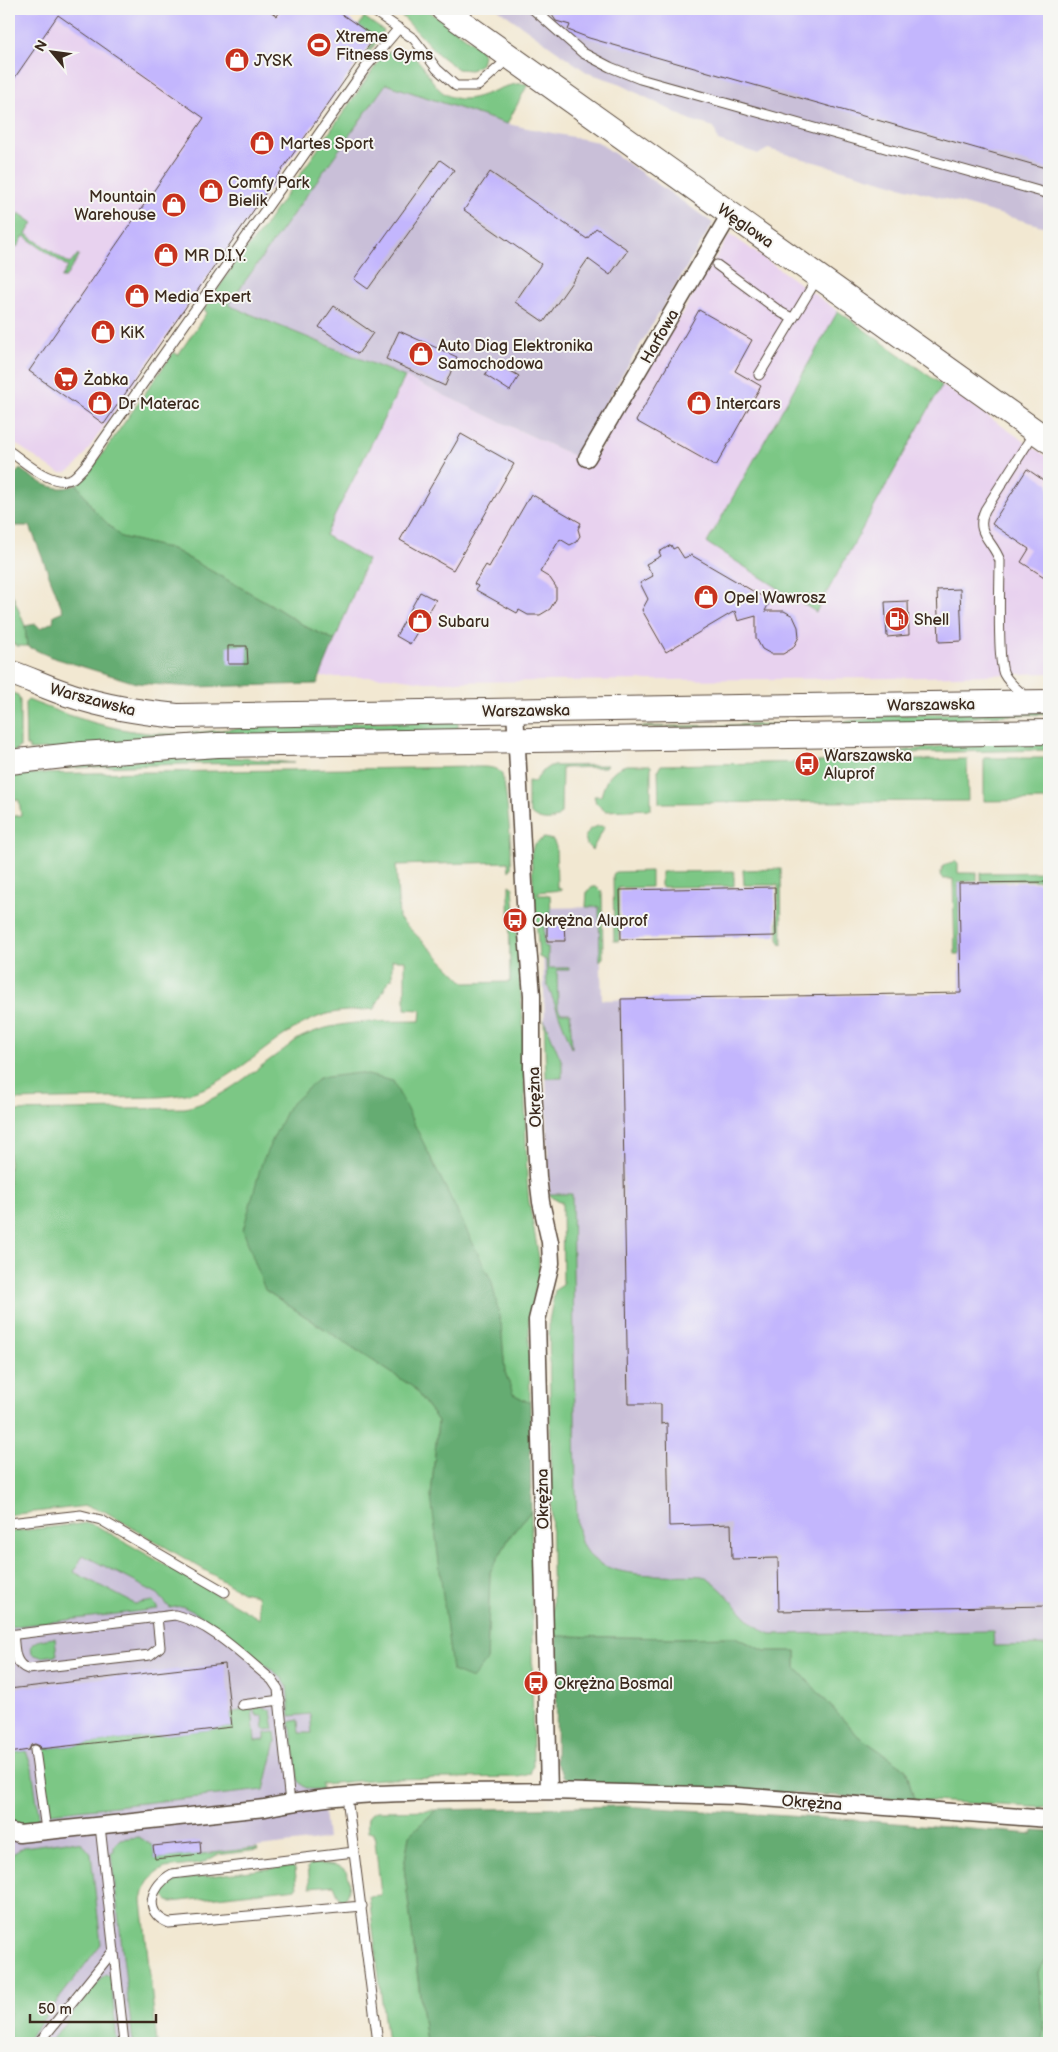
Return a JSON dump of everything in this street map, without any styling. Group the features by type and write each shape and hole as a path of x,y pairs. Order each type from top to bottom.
{"main road":[{"name":"Węglowa","path":"443,9 1042,436"},
{"name":"Warszawska","path":"9,672 70,695 102,704 130,711 177,716 1041,702"},
{"name":"Warszawska","path":"9,762 82,754 218,745 1049,732"}],"street":[{"name":"Harfowa","path":"587,458 730,214"},
{"name":"Okrężna","path":"515,710 526,922 532,995 532,1070 538,1177 541,1202 550,1242 551,1263 537,1320 549,1791 737,1796 1049,1819"},
{"path":"12,1835 265,1808 290,1803 371,1794 549,1791"}],"lane":[{"path":"371,9 414,39 437,69 456,86 478,86 510,57"},
{"path":"533,9 583,53 610,67 640,78 1049,194"},
{"path":"9,451 43,475 56,480 72,478 85,466 366,66 399,28"},
{"path":"717,265 782,313 792,318"},
{"path":"759,375 818,276"},
{"path":"1041,702 1009,681 1003,672 1001,656 1000,561 998,553 982,530 981,523 985,510 1042,436"},
{"path":"9,1524 81,1515 90,1516 101,1520 225,1592"},
{"path":"157,1617 160,1647 150,1655 28,1669 21,1667 16,1660 11,1635 157,1617 176,1615 195,1621 212,1632 272,1680 278,1689 290,1803"},
{"path":"242,1705 280,1700"},
{"path":"35,1750 46,1830"},
{"path":"347,1797 378,2043"},
{"path":"100,1826 124,2043"},
{"path":"354,1852 172,1874 162,1879 153,1892 153,1909 162,1920 168,1923 362,1906"},
{"path":"39,2043 114,1950"}],"shaded area":[{"path":"9,9 334,9 375,37 80,461 75,467 61,473 52,469 9,439"},
{"path":"498,9 1049,9 1049,228 768,149 759,154 718,141 714,127 690,120 616,82 588,73"},
{"path":"386,84 507,124 598,142 713,223 574,456 405,377 228,305"},
{"path":"730,234 838,311 707,542 816,611 942,385 1049,458 1049,673 892,678 425,682 389,677 320,677 367,561 325,535 405,377 591,464"},
{"path":"1049,882 1049,1645 765,1651 735,1637 557,1636 564,1309 562,1202 561,1194 549,1194 542,908 599,907 602,1000 960,993 959,883"},
{"path":"88,1523 309,1671 327,1839 123,1863 144,2043 9,2043 9,1532"}],"green space":[{"path":"391,9 426,9 480,48 483,55 481,64 471,70 458,69 439,55 404,18"},
{"path":"364,17 384,31 364,60 362,60 376,38 359,26"},
{"path":"399,50 416,58 442,91 449,96 459,99 469,99 508,86 528,84 507,124 386,84 228,305 405,377 325,535 367,560 335,640 308,628 270,604 172,549 121,537 94,510 77,484 86,477 174,352 178,355 207,312 204,310 237,260 258,235 382,57 385,53"},
{"path":"19,213 33,223 26,234 70,264 78,254 79,256 65,278 61,278 68,267 24,236 17,247 9,241 9,221 12,223"},
{"path":"838,311 942,385 816,612 707,543"},
{"path":"20,469 40,482 54,487 62,488 77,484 94,510 121,537 172,549 270,604 308,628 335,640 317,684 193,687 136,683 51,657 27,646 25,626 36,624 40,628 53,622 54,615 63,611 30,526 15,526 9,509 9,480"},
{"path":"9,586 25,626 27,646 17,646 9,641"},
{"path":"9,692 18,695 20,701 20,747 17,748 17,751 9,752"},
{"path":"28,700 94,723 145,733 192,733 248,727 322,723 458,720 458,732 29,750 29,746 26,746 25,703"},
{"path":"1049,710 1049,714 985,716 913,725 539,729 836,723 894,715"},
{"path":"1049,742 1049,750 899,753 899,751 973,743"},
{"path":"218,756 295,763 181,764 45,769 156,758"},
{"path":"984,758 1049,758 1049,800 984,801"},
{"path":"967,759 968,801 659,803 658,770 661,765"},
{"path":"607,765 605,767 562,768 561,813 551,820 538,819 531,814 528,805 528,781 534,782 550,766"},
{"path":"626,765 651,766 651,809 605,811 596,803 594,796 601,796 609,776 616,769"},
{"path":"475,767 496,769 503,778 509,820 511,869 509,871 508,862 396,865 399,918 465,983 510,982 509,885 513,888 523,1020 527,1180 539,1258 539,1273 529,1319 530,1403 513,1394 505,1372 501,1324 265,1290 413,1387 438,1421 431,1496 487,1660 490,1572 511,1535 531,1511 533,1765 530,1774 519,1777 383,1779 322,1784 322,1789 311,1789 302,1785 298,1779 290,1722 298,1720 299,1733 312,1733 310,1714 290,1716 287,1686 281,1677 200,1615 182,1606 170,1608 158,1594 83,1555 74,1572 135,1604 153,1601 158,1609 9,1627 9,1532 88,1523 97,1526 260,1619 257,1595 242,1592 104,1511 86,1506 9,1515 9,1111 185,1108 212,1099 224,1092 304,1036 346,1024 420,1021 421,1010 405,1009 405,960 392,960 392,979 389,980 374,1009 331,1013 302,1024 228,1076 197,1091 159,1097 9,1100 9,817 21,815 19,800 9,801 9,778 27,774"},
{"path":"605,826 592,850 587,845 585,837 590,829"},
{"path":"544,838 553,840 556,846 557,887 562,890 538,892 538,895 550,895 551,913 547,913 547,921 544,922 544,946 548,947 548,968 569,968 569,970 557,970 558,1008 561,1013 570,1013 572,1048 547,984 546,960 539,957 531,854 534,844"},
{"path":"955,861 958,864 958,873 977,873 977,881 958,882 959,954 955,954 953,879 943,879 940,875 943,866"},
{"path":"781,869 782,945 778,939 778,885 744,885 743,870"},
{"path":"651,871 651,887 618,888 619,941 614,941 613,875 615,872"},
{"path":"734,871 734,886 661,887 661,872"},
{"path":"1049,872 1049,880 981,881 981,873"},
{"path":"597,887 602,892 603,958 600,961 599,907 586,907 587,891"},
{"path":"544,1020 562,1062 562,1078 546,1078"},
{"path":"359,1073 393,1081 492,1282 501,1324 505,1372 513,1394 530,1403 531,1511 511,1535 490,1572 487,1660 472,1679 452,1671 431,1496 438,1421 413,1387 265,1290 243,1230 262,1162 288,1107 319,1078"},
{"path":"549,1194 572,1194 577,1516 580,1539 588,1553 600,1563 615,1570 651,1575 702,1576 721,1589 752,1622 771,1634 993,1631 994,1646 1049,1645 1049,1808 914,1800 906,1769 858,1736 796,1668 796,1651 765,1651 735,1637 553,1636 549,1321 555,1290 563,1285 562,1202 552,1198"},
{"path":"557,1636 735,1637 765,1651 796,1651 796,1668 858,1736 906,1769 914,1800 575,1782 564,1776 556,1763"},
{"path":"55,1638 57,1655 41,1657 32,1654 31,1646 36,1642"},
{"path":"264,1707 271,1711 274,1729 264,1730 263,1716 255,1714 254,1708"},
{"path":"252,1708 255,1741 265,1740 265,1733 275,1732 276,1741 264,1790 50,1813 42,1749 232,1727 231,1713"},
{"path":"26,1751 32,1768 39,1816 37,1821 31,1825 9,1822 9,1753"},
{"path":"622,1806 871,1821 1033,1834 1033,1831 1049,1832 1049,1955 1038,1972 1043,2028 1042,2043 426,2043 404,1867 409,1835 436,1810"},
{"path":"436,1810 409,1835 404,1867 426,2043 387,2043 369,1896 381,1895 374,1832 368,1832 368,1819 373,1812 377,1811"},
{"path":"139,1837 153,1846 155,1859 257,1848 258,1850 217,1855 201,1864 165,1868 156,1873 148,1882 142,1900 157,2043 133,2043 111,1852 114,1851 114,1845 120,1839"},
{"path":"67,1841 82,1843 91,1854 101,1944 25,2043 9,2043 9,1856 24,1847"},
{"path":"310,1864 332,1864 343,1868 349,1877 350,1883 345,1899 341,1902 334,1885 310,1887 308,1867"},
{"path":"291,1866 295,1868 297,1888 172,1902 163,1896 168,1888 177,1880"},
{"path":"1049,1955 1049,2043 1042,2043 1043,2028 1038,1972"},
{"path":"105,1974 111,1979 117,2043 49,2043"}],"building":[{"name":"Comfy Park Bielik","path":"9,9 267,9 277,16 282,9 334,9 375,37 104,424 29,371 204,118 58,15 9,86"},
{"path":"548,9 1049,9 1049,169 589,38 568,30 570,25 556,21"},
{"path":"440,160 454,170 368,289 354,279"},
{"path":"490,172 587,239 596,228 628,250 610,275 588,259 544,322 515,302 541,264 464,210"},
{"path":"334,306 373,333 358,354 319,327"},
{"name":"Intercars","path":"699,310 752,340 735,371 761,386 716,466 636,421"},
{"path":"399,331 457,357 445,386 386,359"},
{"path":"494,361 519,376 510,391 485,375"},
{"path":"461,434 514,464 453,570 400,540"},
{"path":"1027,469 1049,484 1049,580 1021,562 1029,549 992,524"},
{"path":"531,494 581,523 578,529 580,536 576,542 570,545 560,539 540,572 550,578 556,587 556,599 550,609 540,615 528,615 519,610 517,613 476,590 478,586 474,584 486,565 489,567"},
{"name":"Opel Wawrosz","path":"671,545 673,549 677,547 684,558 691,555 770,601 765,611 784,611 793,616 798,627 799,637 793,648 783,654 771,654 762,649 756,638 756,616 738,621 735,611 666,652 642,610 648,599 640,583 653,576 646,564 661,556 659,552"},
{"path":"960,589 962,641 939,642 937,590"},
{"path":"420,592 436,600 410,644 396,636"},
{"name":"Shell","path":"908,601 909,635 887,637 885,602"},
{"path":"228,646 247,646 248,664 228,664"},
{"path":"1049,882 1049,1606 779,1611 778,1558 732,1559 731,1524 669,1526 667,1423 661,1424 661,1404 628,1404 621,999 961,993 959,883"},
{"path":"775,887 776,936 621,939 620,890"},
{"path":"564,923 565,941 547,941 547,924"},
{"path":"225,1664 232,1727 41,1749 40,1746 35,1744 31,1745 29,1750 9,1753 9,1689"},
{"path":"200,1841 201,1854 155,1859 153,1846"}],"place":[{"name":"Xtreme Fitness Gyms","path":"319,45"},
{"name":"JYSK","path":"237,60"},
{"name":"Martes Sport","path":"262,143"},
{"name":"Comfy Park Bielik","path":"211,191"},
{"name":"Mountain Warehouse","path":"174,205"},
{"name":"MR D.I.Y.","path":"166,255"},
{"name":"Media Expert","path":"137,296"},
{"name":"KiK","path":"103,332"},
{"name":"Auto Diag Elektronika Samochodowa","path":"421,354"},
{"name":"Żabka","path":"66,379"},
{"name":"Dr Materac","path":"100,403"},
{"name":"Intercars","path":"699,403"},
{"name":"Opel Wawrosz","path":"706,597"},
{"name":"Shell","path":"897,619"},
{"name":"Subaru","path":"420,621"},
{"name":"Warszawska Aluprof","path":"807,764"},
{"name":"Okrężna Aluprof","path":"515,920"},
{"name":"Okrężna Bosmal","path":"536,1683"}]}
